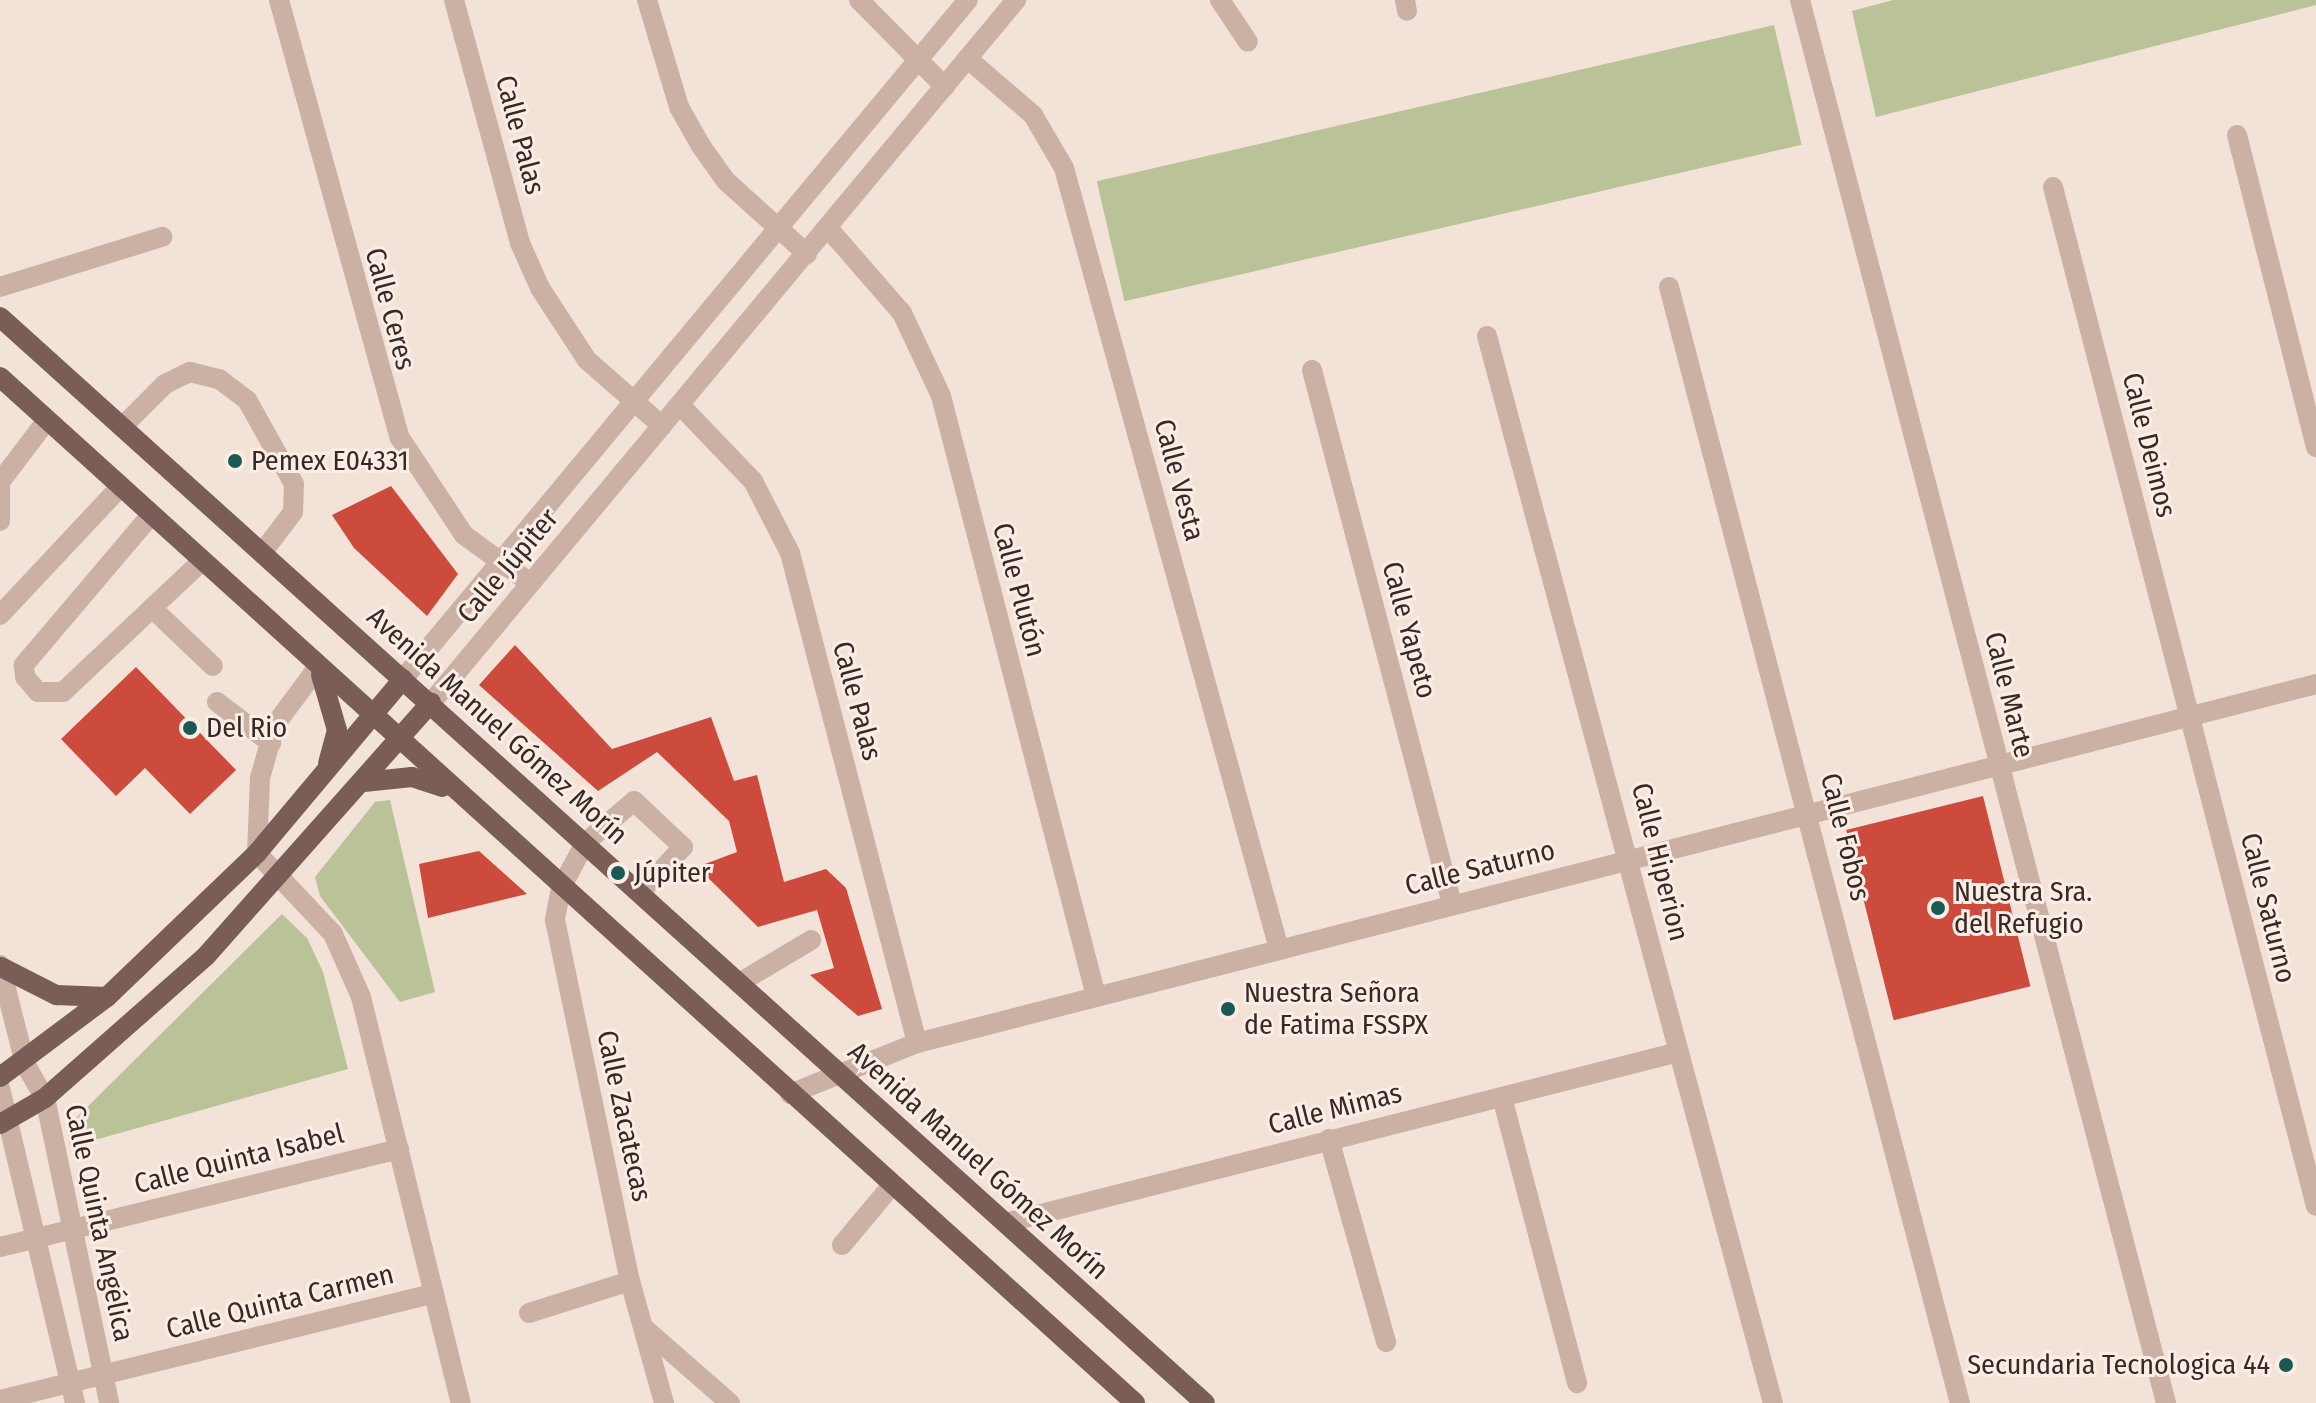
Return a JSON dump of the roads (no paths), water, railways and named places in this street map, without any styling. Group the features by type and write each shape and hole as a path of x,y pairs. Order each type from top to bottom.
{"main road":[{"name":"Avenida Manuel Gómez Morín","path":"0,317 1205,1403"},
{"path":"0,377 200,563 1135,1403"},
{"path":"318,667 337,730 324,776"},
{"name":"Calle Júpiter","path":"0,1077 25,1064 107,997 257,853 403,679"},
{"name":"Calle Júpiter","path":"6,1120 45,1098 196,966 279,879 431,703"},
{"path":"364,782 412,777 457,794"},
{"path":"0,966 56,995 107,997"}],"street":[{"name":"Calle Ceres","path":"279,0 400,438 444,512 498,562 530,583"},
{"name":"Calle Palas","path":"454,0 520,243 565,332 662,426"},
{"path":"647,0 693,133 726,181 807,254"},
{"path":"859,0 915,62 945,87"},
{"name":"Calle Júpiter","path":"403,679 775,225 968,0"},
{"name":"Calle Júpiter","path":"431,703 1016,0"},
{"path":"1220,0 1248,42"},
{"name":"Calle Marte","path":"1800,0 2166,1403"},
{"name":"Calle Vesta","path":"968,59 1033,115 1064,168 1279,949"},
{"path":"2237,135 2316,447"},
{"name":"Calle Deimos","path":"2053,187 2190,718"},
{"name":"Calle Plutón","path":"828,228 902,313 941,396 1096,996"},
{"path":"0,287 162,237"},
{"name":"Calle Fobos","path":"1669,287 1811,815 1960,1403"},
{"name":"Calle Hiperion","path":"1487,336 1632,858 1679,1052 1773,1403"},
{"name":"Calle Yapeto","path":"1312,370 1452,904"},
{"path":"122,427 165,384 190,372 219,379 247,400 294,484 293,512 262,553"},
{"name":"Calle Palas","path":"680,405 753,481 790,553 917,1043"},
{"path":"0,521 0,484 47,420"},
{"path":"0,615 120,487"},
{"path":"151,515 24,665 28,683 46,694 63,692 200,563"},
{"path":"152,608 213,666"},
{"path":"318,667 287,704 271,743 260,778 257,853 333,934 348,962 399,1149 461,1403"},
{"name":"Calle Saturno","path":"790,1094 838,1072 917,1043 2316,684"},
{"path":"217,702 271,743"},
{"name":"Calle Saturno","path":"2190,718 2316,1206"},
{"name":"Calle Zacatecas","path":"640,893 683,847 642,802 627,803 585,843 561,888 557,935 630,1281 664,1403"},
{"path":"739,983 811,940"},
{"name":"Calle Quinta Angélica","path":"0,966 25,1064 45,1098 70,1230 109,1403"},
{"name":"Calle Mimas","path":"1005,1223 1679,1052"},
{"path":"0,1088 75,1403"},
{"path":"1502,1097 1577,1383"},
{"path":"1329,1139 1386,1342"},
{"name":"Calle Quinta Isabel","path":"0,1247 399,1149"},
{"path":"842,1245 892,1185"},
{"path":"529,1313 630,1281"},
{"name":"Calle Quinta Carmen","path":"0,1400 434,1293"},
{"path":"644,1328 730,1403"}],"place":[{"name":"Pemex E04331","path":"235,461"},
{"name":"Del Rio","path":"190,728"},
{"name":"Júpiter","path":"618,873"},
{"name":"Nuestra Sra. del Refugio","path":"1938,908"},
{"name":"Nuestra Señora de Fatima FSSPX","path":"1228,1009"},
{"name":"Secundaria Tecnologica 44","path":"2286,1365"}]}
